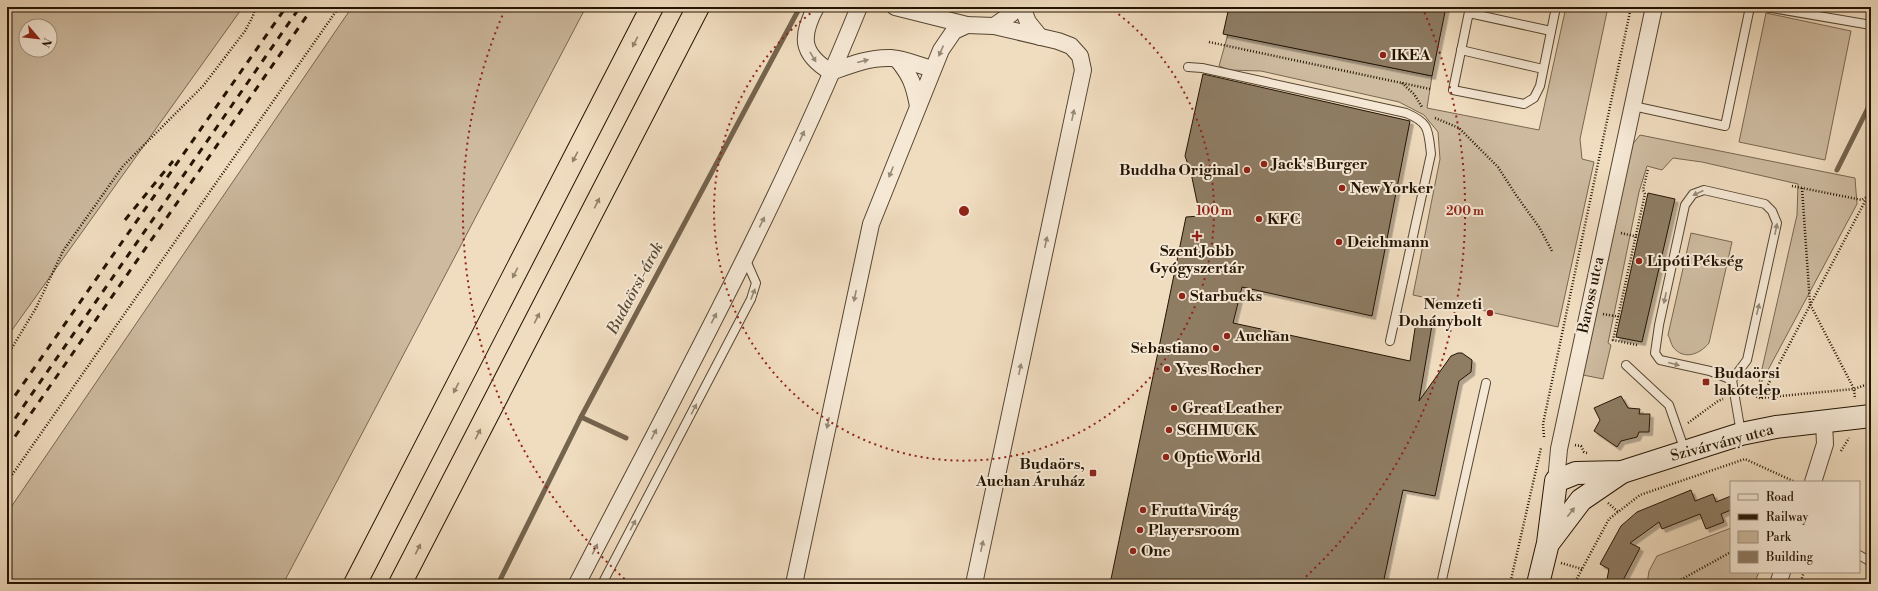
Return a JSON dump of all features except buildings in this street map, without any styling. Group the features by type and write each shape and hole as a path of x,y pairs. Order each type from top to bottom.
{"highway":[{"path":"355,584 652,7"},
{"path":"400,584 698,7"}],"street":[{"path":"816,7 805,35 807,49 816,64 831,72 860,62 878,58 897,59 933,70"},
{"path":"577,584 745,258 786,172 859,7"},
{"path":"895,7 967,24 994,26 1071,46 1080,56 1083,70 974,584"},
{"path":"994,26 1011,14 1016,7"},
{"path":"1022,7 1028,22 1040,37"},
{"name":"Baross utca","path":"1538,584 1548,543 1559,449 1654,7"},
{"path":"794,584 866,243 881,198 933,70 948,38 954,31 967,24"},
{"path":"897,59 908,72 914,84 918,106"},
{"name":"Szivárvány utca","path":"1556,481 1576,473 1622,472 1741,434 1776,427 1871,416"},
{"path":"1813,481 1825,444 1824,422"},
{"name":"Szivárvány utca","path":"1548,543 1581,500 1622,472"}],"lane":[{"path":"1551,31 1469,10 1453,90 1524,104 1534,98 1540,86 1556,7"},
{"path":"1633,106 1725,126 1750,7"},
{"path":"1766,7 1871,24"},
{"path":"1461,50 1543,69"},
{"path":"1188,67 1202,68 1406,113 1418,118 1428,130 1431,154 1390,341"},
{"path":"1732,380 1710,371 1660,360 1655,353 1659,326 1685,205 1693,194 1704,190 1765,204 1772,211 1777,223 1747,360 1732,380 1741,434"},
{"path":"602,584 751,299 756,283 745,258"},
{"path":"1626,366 1669,405 1686,452"},
{"path":"1441,584 1486,383"},
{"path":"1860,556 1871,562"}],"path":[{"path":"7,356 36,308 63,251 123,166 203,86 245,30 253,16 255,7"},
{"path":"7,482 340,7"},
{"path":"1544,438 1543,424 1631,7"},
{"path":"1209,42 1430,89"},
{"path":"1402,83 1414,94 1425,111"},
{"path":"1431,116 1459,128 1498,166 1516,195 1539,227 1552,250"},
{"path":"1637,345 1613,340 1637,237 1648,169"},
{"path":"1792,186 1862,200 1869,195"},
{"path":"1802,188 1810,304 1854,389"},
{"path":"1871,190 1760,398 1854,389 1871,383"},
{"path":"1620,233 1637,237"},
{"path":"1602,313 1619,317"},
{"path":"1138,344 1159,348"},
{"path":"1510,584 1542,445"},
{"path":"1581,446 1584,452"},
{"path":"1574,584 1609,519 1640,495 1745,459 1793,481"},
{"path":"1673,584 1730,553"},
{"path":"1800,584 1804,573"}],"green space":[{"path":"7,7 243,7 7,337"},
{"path":"352,7 586,7 283,584 7,584 7,513"},
{"path":"1566,7 1608,7 1580,139 1582,159 1594,162 1558,327 1413,295 1440,159 1438,132 1424,115 1399,102 1261,71 1229,70 1219,66 1228,34 1432,76 1427,108 1539,130"},
{"path":"1766,13 1851,31 1825,160 1739,142"},
{"path":"1640,135 1855,178 1857,204 1761,383 1759,382 1797,215 1798,184 1702,162 1673,158 1662,170 1647,166 1639,192 1608,343 1611,345 1603,379 1583,375 1631,146"},
{"path":"1691,233 1732,242 1709,343 1697,353 1687,355 1682,354 1673,347 1668,335"},
{"path":"1730,528 1730,573 1759,573 1754,584 1647,584 1649,571 1657,556"}],"waterway":[{"name":"Budaörsi-árok","path":"498,584 581,417 800,7"},
{"path":"1837,170 1871,102"},
{"path":"581,417 626,438"}],"railway":[{"path":"7,407 286,7"},
{"path":"7,430 300,7"},
{"path":"7,448 313,7"},
{"path":"125,220 173,161"}],"place":[{"name":"IKEA","path":"1383,55"},
{"name":"Jack's Burger","path":"1264,164"},
{"name":"Buddha Original","path":"1247,170"},
{"name":"New Yorker","path":"1342,188"},
{"name":"KFC","path":"1259,219"},
{"name":"Szent Jobb Gyógyszertár","path":"1197,236"},
{"name":"Deichmann","path":"1339,242"},
{"name":"Lipóti Pékség","path":"1639,261"},
{"name":"Starbucks","path":"1182,296"},
{"name":"Nemzeti Dohánybolt","path":"1490,313"},
{"name":"Auchan","path":"1227,336"},
{"name":"Sebastiano","path":"1216,348"},
{"name":"Yves Rocher","path":"1167,369"},
{"name":"Budaörsi lakótelep","path":"1706,382"},
{"name":"Great Leather","path":"1174,408"},
{"name":"SCHMUCK","path":"1169,430"},
{"name":"Optic World","path":"1166,457"},
{"name":"Budaörs, Auchan Áruház","path":"1093,473"},
{"name":"Frutta Virág","path":"1143,510"},
{"name":"Playersroom","path":"1140,530"},
{"name":"One","path":"1133,551"}]}
